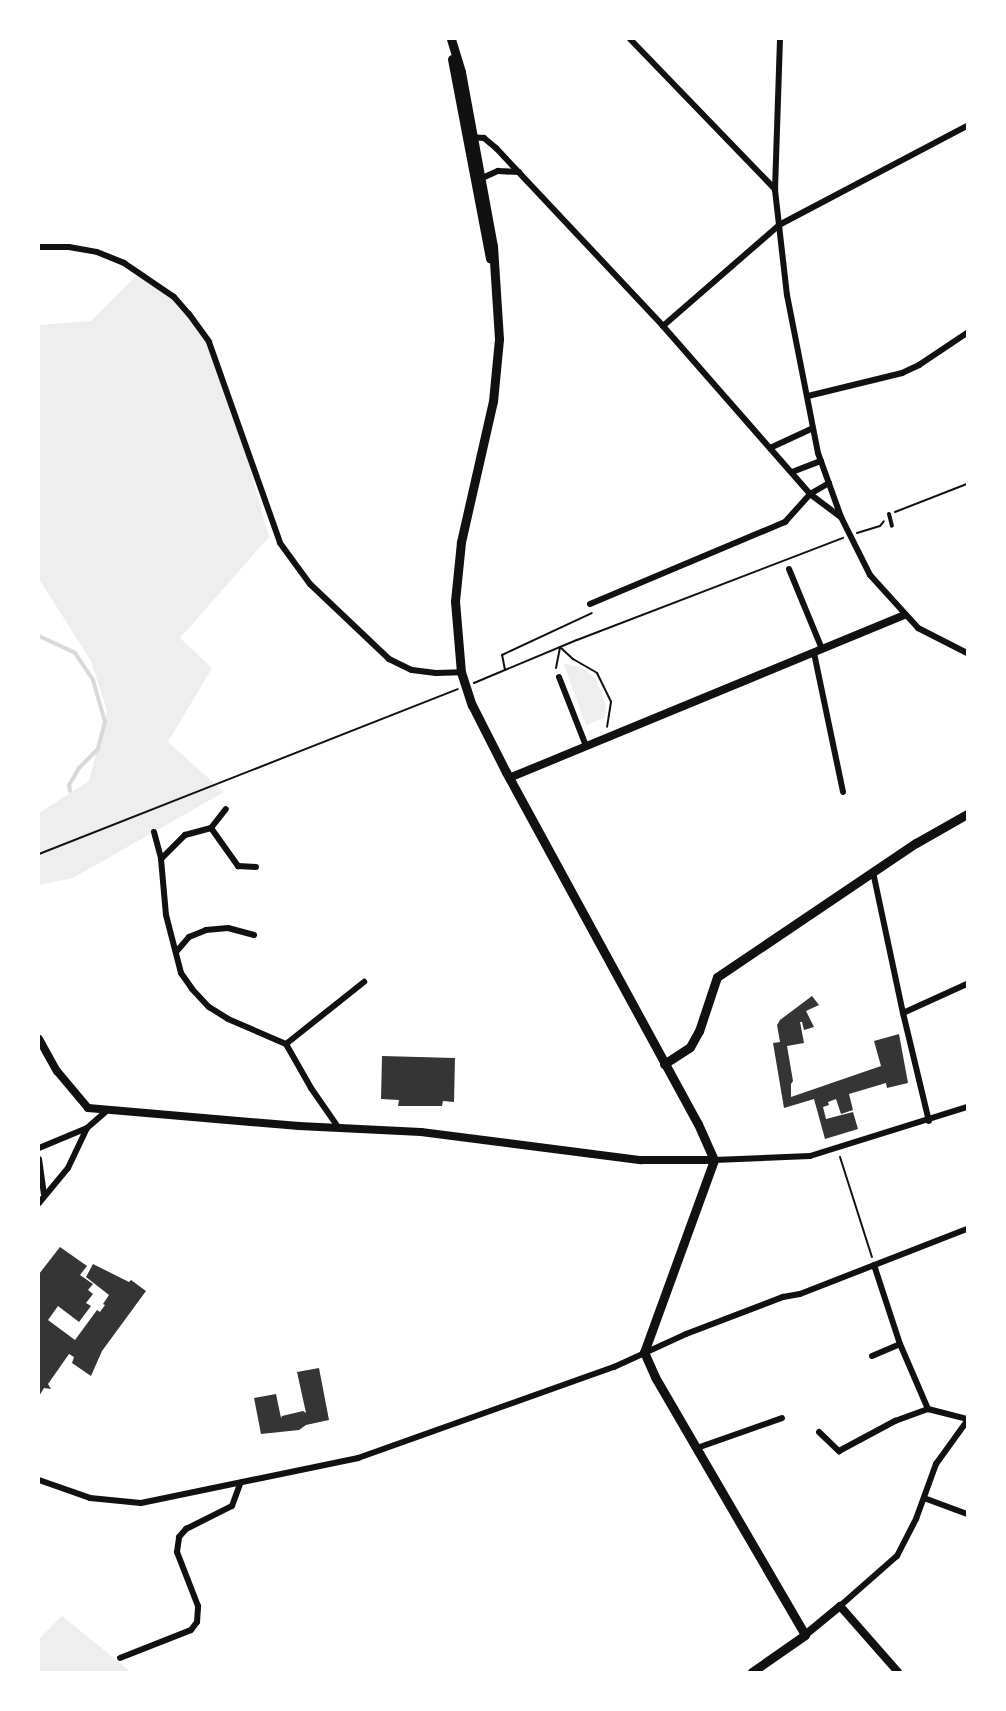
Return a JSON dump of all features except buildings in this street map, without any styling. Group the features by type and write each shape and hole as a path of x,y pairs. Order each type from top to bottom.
{"main road":[{"path":"451,39 454,75 470,137 495,277 499,339 493,401 461,542 457,576 455,602 461,672 465,686 509,777 698,1124 714,1160 644,1352 655,1377 763,1566 806,1635 752,1672"},
{"path":"664,1064 690,1047 699,1031 717,977 916,843 967,814"}],"street":[{"path":"630,39 775,190"},
{"path":"780,39 775,190 787,295 821,461 855,549 870,575 918,628 967,653"},
{"path":"663,326 779,225 967,126"},
{"path":"470,137 484,138 519,172 663,326 810,494 842,517"},
{"path":"477,179 498,171 519,172"},
{"path":"39,247 69,247 97,252 124,262 174,297 208,342 280,543 310,584 389,659 412,670 436,673 461,672"},
{"path":"808,396 902,373 919,366 967,333"},
{"path":"770,448 813,428"},
{"path":"792,472 821,461"},
{"path":"590,604 785,522 810,494 829,483"},
{"path":"789,569 818,651 843,792"},
{"path":"509,777 905,615"},
{"path":"559,677 586,746"},
{"path":"161,859 185,835 211,828 226,809"},
{"path":"211,828 238,866 256,867"},
{"path":"154,832 161,859 166,915 181,973 209,1007 228,1019 286,1044 311,1088 338,1127"},
{"path":"873,872 903,1014 929,1121"},
{"path":"176,953 189,937 206,930 228,928 254,935"},
{"path":"286,1044 364,982"},
{"path":"903,1014 967,984"},
{"path":"39,1039 57,1071 88,1108 299,1126 421,1132 641,1160 810,1156 929,1121 967,1107"},
{"path":"39,1148 87,1128 108,1110"},
{"path":"39,1203 44,1194 68,1168 87,1128"},
{"path":"39,1160 44,1194"},
{"path":"39,1480 90,1498 141,1503 340,1462 399,1446 614,1367 686,1334 967,1229"},
{"path":"874,1265 900,1344 928,1409"},
{"path":"872,1356 900,1344"},
{"path":"806,1635 897,1556 924,1498 936,1464 967,1420 928,1409 895,1421 839,1451 819,1432"},
{"path":"697,1448 782,1418"},
{"path":"120,1658 191,1630 197,1622 198,1606 177,1552 179,1537 186,1529 232,1506 240,1484"},
{"path":"924,1498 967,1514"},
{"path":"840,1606 898,1672"}],"lane":[{"path":"889,514 892,526"}],"path":[{"path":"39,854 560,647 880,526 889,514 967,484"},
{"path":"505,670 502,656 592,615 590,604"},
{"path":"559,677 555,667 560,647"},
{"path":"560,647 573,659 591,668 601,679 611,702 605,738"},
{"path":"837,1149 859,1211 874,1265"}],"shaded area":[{"path":"139,273 174,297 203,332 238,425 269,537 180,638 212,668 168,742 224,792 73,878 39,885 39,813 89,781 107,711 91,661 39,579 39,325 91,321"},
{"path":"563,663 582,668 596,679 606,707 604,718 586,725"},
{"path":"62,1616 131,1672 39,1672 39,1639"}],"waterway":[{"path":"39,636 75,653 93,680 105,722 98,749 79,768 69,785 70,791"}]}
